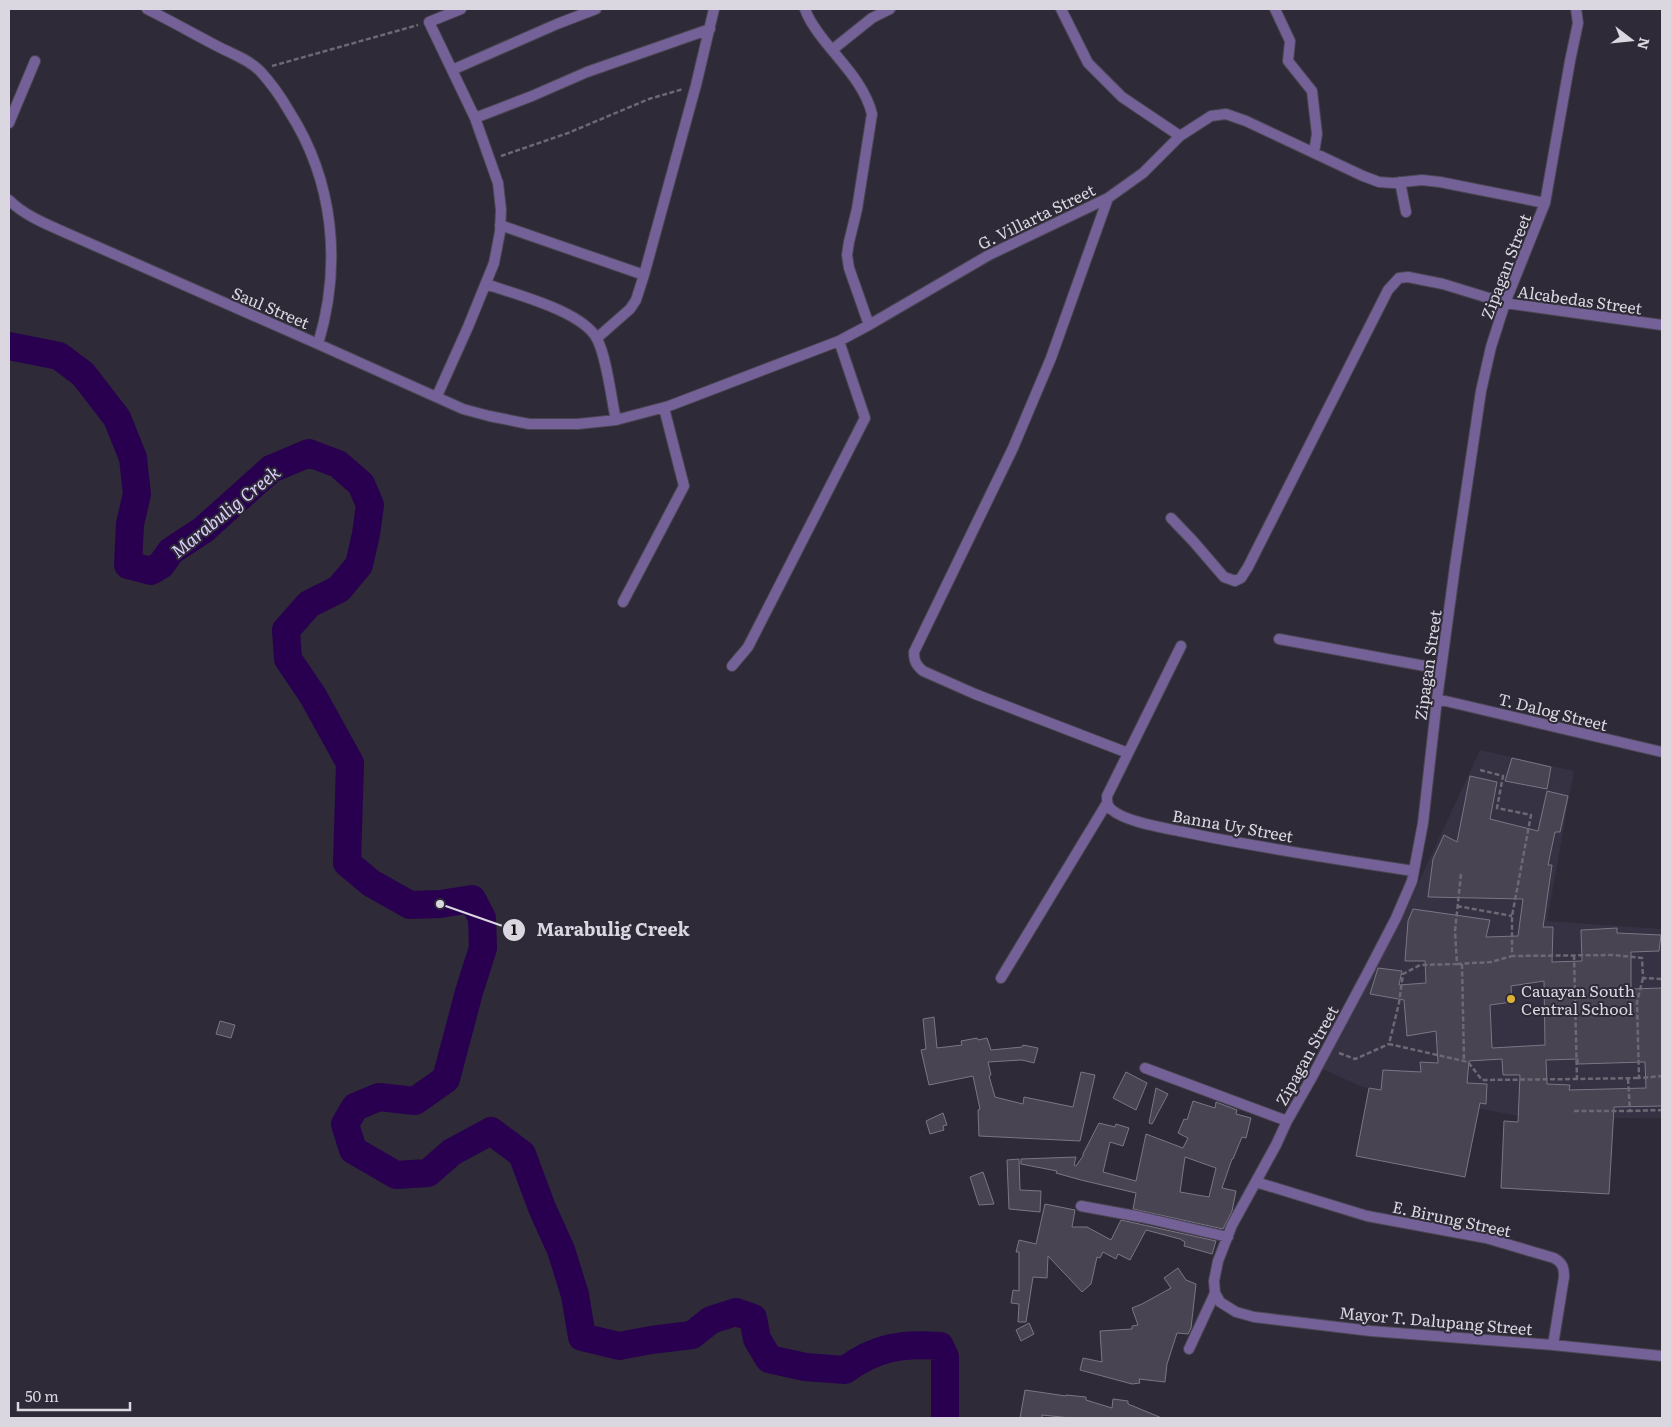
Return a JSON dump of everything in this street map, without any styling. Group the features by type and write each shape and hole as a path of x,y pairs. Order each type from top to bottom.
{"street":[{"path":"147,9 245,59 259,70 280,95 301,129 316,163 323,185 332,242 330,297 318,344"},
{"path":"437,396 494,263 500,225 498,183 475,118 429,22 461,9"},
{"path":"452,70 596,9"},
{"path":"597,338 630,310 636,300 696,85 714,9"},
{"path":"805,9 818,32 862,89 869,102 872,114 857,209 848,242 847,256 849,268 869,325"},
{"path":"832,50 872,18 890,9"},
{"path":"1062,9 1088,63 1122,97 1180,136"},
{"path":"1275,9 1290,41 1288,61 1312,91 1317,134 1314,153"},
{"name":"Zipagan Street","path":"1215,1294 1214,1281 1218,1261 1228,1237 1287,1121 1396,918 1412,881 1423,823 1437,698 1474,429 1490,348 1505,303 1545,203 1578,23 1576,9"},
{"path":"475,118 587,72 710,29"},
{"path":"9,123 35,61"},
{"name":"G. Villarta Street","path":"530,424 578,424 616,420 664,408 839,341 989,255 1108,198 1142,173 1180,136 1210,116 1226,114 1246,121 1379,182 1422,180 1440,182 1545,203"},
{"path":"1400,182 1406,212"},
{"path":"1108,198 1052,358 1013,448 914,652 914,659 916,665 922,671 931,675 1128,753"},
{"name":"Saul Street","path":"9,200 17,208 37,220 463,409 530,424"},
{"path":"500,225 644,276"},
{"name":"Alcabedas Street","path":"1171,518 1194,541 1224,578 1235,581 1241,578 1388,290 1399,278 1408,277 1443,284 1505,303 1662,325"},
{"path":"486,284 557,309 587,326 597,338 604,361 616,420"},
{"path":"732,666 748,647 865,418 839,341"},
{"path":"623,602 684,486 664,408"},
{"path":"1279,639 1441,670"},
{"path":"1001,978 1107,803 1107,796 1181,646"},
{"name":"T. Dalog Street","path":"1437,698 1662,752"},
{"name":"Banna Uy Street","path":"1107,803 1110,809 1126,818 1158,826 1224,840 1413,872"},
{"path":"1145,1068 1287,1121"},
{"name":"E. Birung Street","path":"1256,1182 1367,1216 1486,1238 1554,1258 1564,1268 1564,1277 1553,1345"},
{"path":"1081,1206 1141,1217 1228,1237"},
{"path":"1189,1349 1215,1294"},
{"name":"Mayor T. Dalupang Street","path":"1215,1294 1220,1302 1236,1312 1254,1317 1371,1331 1553,1345 1662,1356"}],"path":[{"path":"259,70 338,46 429,22"},
{"path":"489,160 568,133 648,99 696,85"},
{"path":"1480,770 1503,776 1497,808 1531,815 1512,916 1512,956"},
{"path":"1456,964 1455,931 1461,874"},
{"path":"1457,906 1512,916"},
{"path":"1574,955 1578,1079"},
{"path":"1389,1044 1399,1003 1403,974 1420,965 1491,962 1512,956 1614,955 1642,958 1643,978 1637,1002 1639,1078"},
{"path":"1462,964 1464,1061"},
{"path":"1643,978 1662,979"},
{"path":"1327,1049 1355,1058 1389,1044 1468,1062 1482,1080 1662,1076"},
{"path":"1628,1078 1630,1111"},
{"path":"1574,1111 1662,1110"}],"shaded area":[{"name":"Cauayan South Central School","path":"1480,750 1574,771 1547,921 1662,929 1662,1118 1530,1118 1362,1087 1323,1069 1403,916"}],"building":[{"path":"1512,758 1551,767 1547,789 1505,781"},
{"name":"Cauayan South Central School","path":"1470,776 1497,782 1490,819 1538,831 1547,791 1568,796 1560,832 1555,832 1548,865 1552,865 1543,927 1553,927 1552,962 1582,961 1581,930 1617,928 1617,933 1661,935 1659,951 1631,952 1631,989 1662,988 1662,1106 1614,1107 1609,1194 1501,1188 1504,1121 1518,1122 1520,1075 1503,1075 1502,1059 1469,1061 1467,1083 1487,1084 1486,1104 1480,1103 1465,1177 1356,1156 1369,1088 1381,1090 1383,1070 1421,1072 1420,1062 1438,1063 1436,1031 1407,1036 1404,1000 1370,994 1378,968 1402,971 1399,985 1426,983 1425,961 1405,961 1408,921 1413,909 1490,920 1486,937 1518,936 1523,899 1428,897 1433,859 1444,835 1457,842","holes":["1544,981 1545,1045 1492,1048 1490,1005 1512,1002 1511,986","1578,1059 1578,1064 1645,1062 1646,1088 1569,1090 1570,1085 1547,1084 1546,1060"]},
{"path":"934,1017 937,1048 962,1045 961,1041 987,1038 991,1050 1022,1047 1023,1045 1038,1048 1034,1063 1022,1060 988,1062 991,1075 989,1076 995,1097 1023,1104 1024,1097 1073,1107 1081,1072 1095,1075 1080,1141 979,1136 978,1110 980,1109 973,1076 929,1085 921,1050 926,1049 923,1019"},
{"path":"220,1021 235,1025 231,1038 216,1034"},
{"path":"1126,1072 1147,1083 1136,1110 1113,1098"},
{"path":"1156,1088 1168,1094 1152,1124 1149,1123"},
{"path":"1193,1101 1215,1108 1216,1102 1237,1110 1236,1114 1251,1118 1246,1138 1242,1137 1222,1188 1236,1191 1232,1211 1223,1229 1133,1209 1136,1193 1056,1173 1057,1171 1021,1164 1021,1159 1076,1157 1074,1165 1076,1166 1099,1123 1115,1127 1116,1124 1129,1128 1123,1146 1110,1142 1103,1172 1136,1181 1146,1134 1183,1148 1188,1138 1178,1133 1184,1119 1187,1120","holes":["1185,1157 1216,1168 1209,1197 1180,1192"]},
{"path":"943,1113 947,1125 943,1126 944,1130 930,1134 926,1121"},
{"path":"1019,1159 1020,1190 1041,1191 1040,1212 1009,1209 1007,1160"},
{"path":"983,1172 994,1204 979,1205 970,1177"},
{"path":"1045,1204 1075,1210 1072,1227 1087,1227 1111,1240 1121,1220 1216,1241 1212,1254 1184,1246 1185,1242 1180,1239 1146,1230 1130,1260 1118,1254 1116,1259 1103,1252 1100,1258 1097,1257 1091,1284 1082,1292 1048,1256 1047,1278 1033,1277 1026,1322 1018,1322 1019,1304 1011,1303 1013,1290 1019,1291 1019,1252 1016,1252 1019,1240 1036,1244"},
{"path":"1178,1268 1186,1280 1196,1284 1191,1328 1188,1334 1177,1333 1167,1364 1165,1382 1139,1379 1140,1383 1132,1384 1080,1370 1083,1358 1102,1362 1100,1331 1132,1329 1132,1326 1138,1325 1132,1308 1171,1288 1164,1278"},
{"path":"1029,1323 1034,1334 1021,1341 1016,1330"},
{"path":"1025,1390 1086,1397 1086,1400 1112,1408 1113,1399 1128,1401 1128,1404 1162,1418 1071,1418 1042,1415 1042,1418 1020,1418"}],"waterway":[{"name":"Marabulig Creek","path":"9,346 59,356 83,374 117,418 133,458 137,494 130,524 128,565 151,571 161,565 171,551 203,530 271,469 309,453 338,464 361,484 370,505 359,565 339,589 309,604 286,630 288,659 313,696 350,763 347,863 371,883 410,905 440,904 472,899 482,918 483,948 469,992 446,1079 415,1101 379,1097 355,1107 345,1124 353,1150 396,1175 428,1173 452,1152 491,1131 522,1154 542,1208 561,1250 575,1295 582,1337 619,1346 692,1335 711,1320 736,1312 753,1318 757,1339 769,1359 805,1367 845,1370 868,1356 890,1348 914,1345 940,1346 945,1357 945,1418"}],"place":[{"name":"Marabulig Creek","path":"440,904"},
{"name":"Cauayan South Central School","path":"1511,999"}]}
